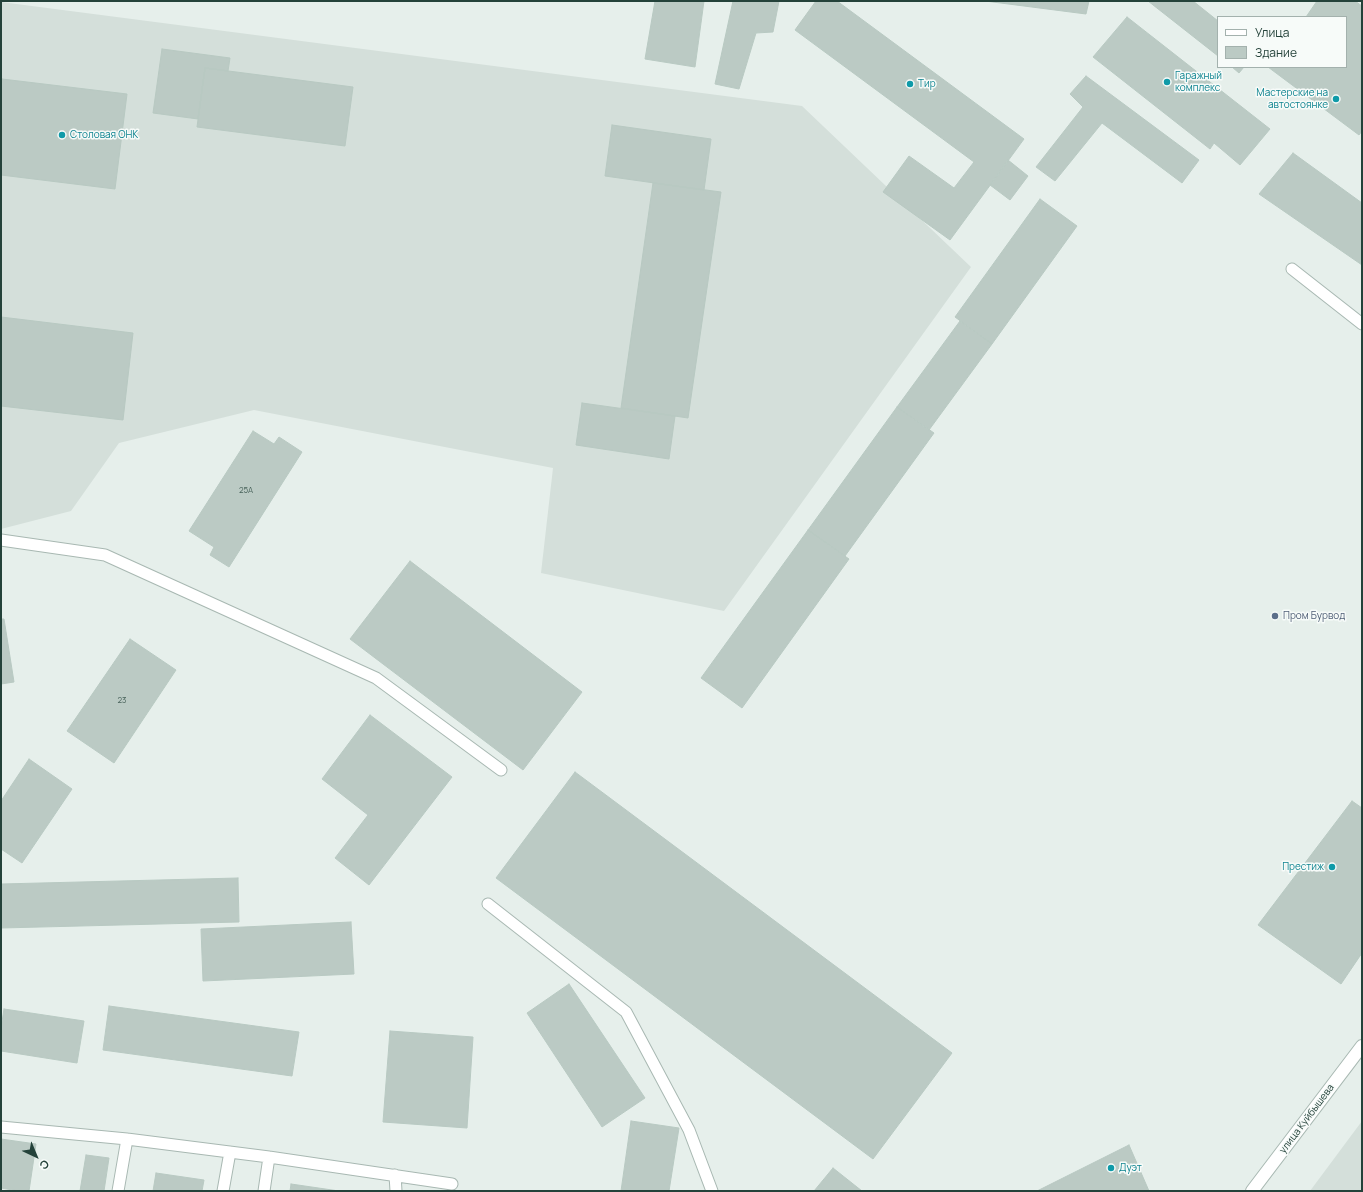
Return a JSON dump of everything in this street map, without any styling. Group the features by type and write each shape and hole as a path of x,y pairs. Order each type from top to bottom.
{"street":[{"name":"улица Куйбышева","path":"1252,1191 1362,1046"}],"lane":[{"path":"1292,269 1362,324"},
{"path":"1,540 105,555 376,678 501,770"},
{"path":"488,904 626,1012 689,1130 712,1191"},
{"path":"1,1126 269,1156 452,1184"},
{"path":"118,1191 127,1139"},
{"path":"224,1191 230,1152"},
{"path":"264,1191 269,1156"},
{"path":"395,1175 396,1191"}],"shaded area":[{"path":"1,2 802,106 971,267 724,611 541,573 553,468 254,410 119,443 71,511 1,529"},
{"path":"1362,1121 1362,1191 1310,1191"}],"building":[{"path":"655,1 704,1 695,67 645,59"},
{"path":"733,1 779,1 773,32 756,33 739,89 715,84"},
{"name":"Тир","path":"816,1 837,1 1024,139 950,240 883,192 909,156 954,188 974,162 795,30"},
{"path":"985,1 1089,1 1086,14"},
{"path":"1148,1 1193,1 1217,20 1217,55"},
{"name":"Мастерские на автостоянке","path":"1317,1 1355,1 1362,6 1362,131 1359,135 1269,68 1347,68 1347,16 1307,16"},
{"name":"Гаражный комплекс","path":"1127,17 1270,129 1240,165 1214,143 1210,149 1093,57"},
{"path":"162,49 230,58 228,71 205,68 198,119 153,113"},
{"path":"205,68 353,87 345,146 197,127"},
{"path":"1233,68 1243,68 1239,73"},
{"path":"1086,76 1199,160 1182,183 1102,123 1055,181 1036,167 1083,107 1070,94"},
{"name":"Столовая ОНК","path":"2,79 127,94 115,189 1,175"},
{"path":"612,125 711,139 704,190 605,176"},
{"path":"1293,153 1362,203 1362,265 1259,194"},
{"path":"1008,160 1028,176 1010,200 990,185"},
{"path":"653,183 721,192 688,418 621,408"},
{"path":"1040,199 1077,226 992,344 955,317"},
{"path":"1,317 133,333 123,420 1,406"},
{"path":"960,321 992,344 929,430 897,407"},
{"path":"582,403 675,416 669,459 576,445"},
{"path":"897,407 934,433 845,556 808,530"},
{"path":"253,431 274,444 279,437 302,452 229,567 210,555 214,547 189,531"},
{"path":"808,530 849,559 742,708 701,678"},
{"path":"410,561 582,692 523,770 350,639"},
{"path":"1,619 4,619 14,682 1,684"},
{"path":"130,639 176,670 114,763 67,731"},
{"path":"370,715 452,777 369,885 335,858 368,815 322,779"},
{"path":"29,759 72,789 22,863 1,849 1,801"},
{"path":"575,772 952,1053 873,1159 496,878"},
{"name":"Престиж","path":"1352,801 1362,808 1362,953 1341,984 1258,925"},
{"path":"238,878 239,922 1,928 1,884"},
{"path":"351,922 354,974 203,981 201,929"},
{"path":"569,984 645,1098 602,1127 527,1013"},
{"path":"109,1006 299,1032 292,1076 103,1050"},
{"path":"4,1009 84,1021 77,1063 1,1051 1,1028"},
{"path":"390,1031 473,1037 467,1128 383,1122"},
{"path":"631,1121 679,1128 669,1191 621,1191"},
{"path":"1,1139 36,1144 29,1191 1,1188"},
{"name":"Дуэт","path":"1129,1145 1149,1191 1037,1191"},
{"path":"86,1155 109,1158 104,1191 80,1191"},
{"path":"833,1168 862,1191 814,1191"},
{"path":"156,1173 204,1180 202,1191 153,1191"},
{"path":"291,1184 339,1191 290,1191"}],"place":[{"name":"Гаражный комплекс","path":"1167,82"},
{"name":"Тир","path":"910,84"},
{"name":"Мастерские на автостоянке","path":"1336,99"},
{"name":"Столовая ОНК","path":"62,135"},
{"name":"Пром Бурвод","path":"1275,616"},
{"name":"Престиж","path":"1332,867"},
{"name":"Дуэт","path":"1111,1168"}]}
